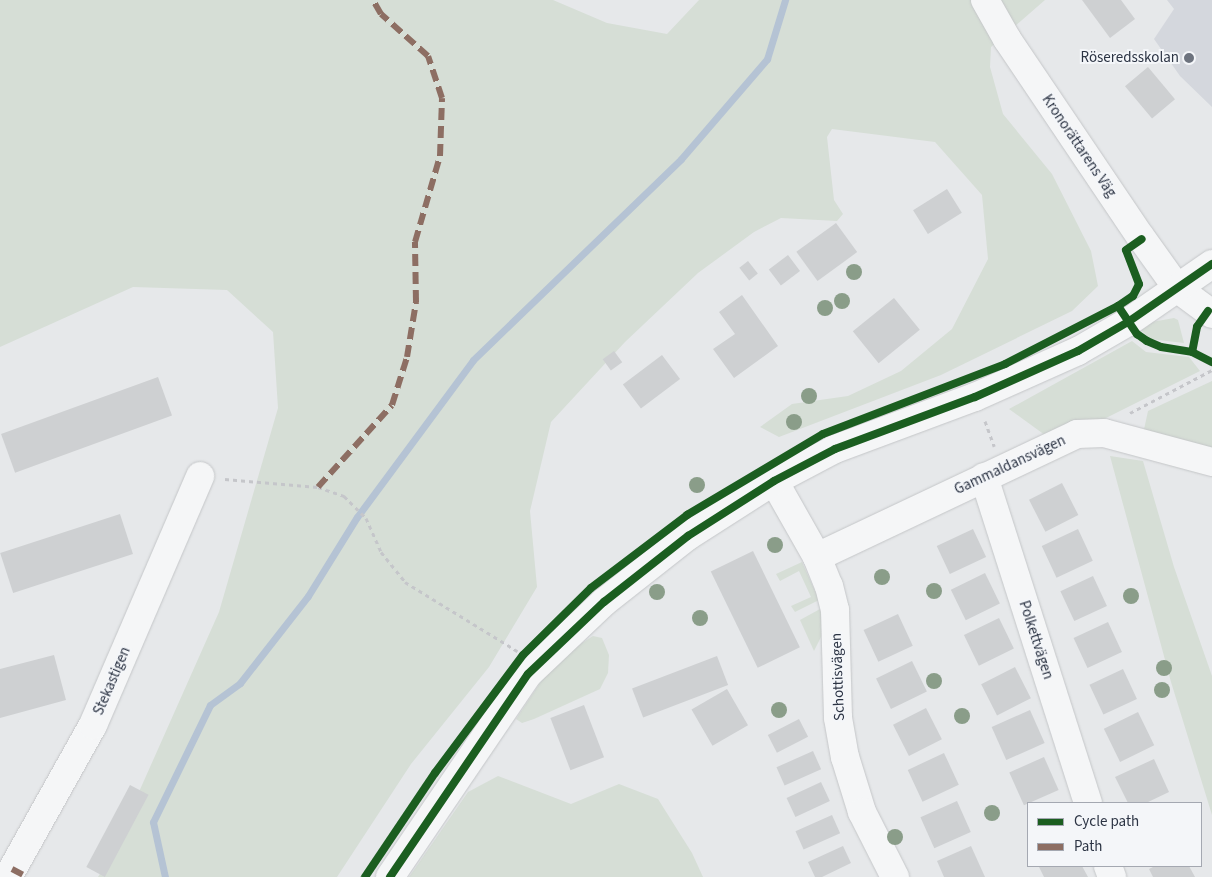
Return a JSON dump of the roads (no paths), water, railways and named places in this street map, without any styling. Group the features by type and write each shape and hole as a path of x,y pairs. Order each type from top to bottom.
{"street":[{"name":"Kronorättarens Väg","path":"985,0 1015,51 1178,289 1212,314"},
{"path":"390,877 528,674 604,602 688,536 774,481 835,449 983,394 1078,352 1178,289 1212,264"},
{"name":"Gammaldansvägen","path":"817,557 1077,434 1104,433 1212,462"},
{"name":"Stekastigen","path":"8,877 93,725 200,476"},
{"name":"Polkettvägen","path":"984,477 1088,802"},
{"name":"Schottisvägen","path":"774,481 817,557 836,610 838,718 845,757 862,812 895,877"}],"waterway":[{"path":"165,877 153,822 210,705 240,683 308,596 357,517 473,360 681,159 767,59 785,0"}],"place":[{"name":"Röseredsskolan","path":"1189,58"}]}
